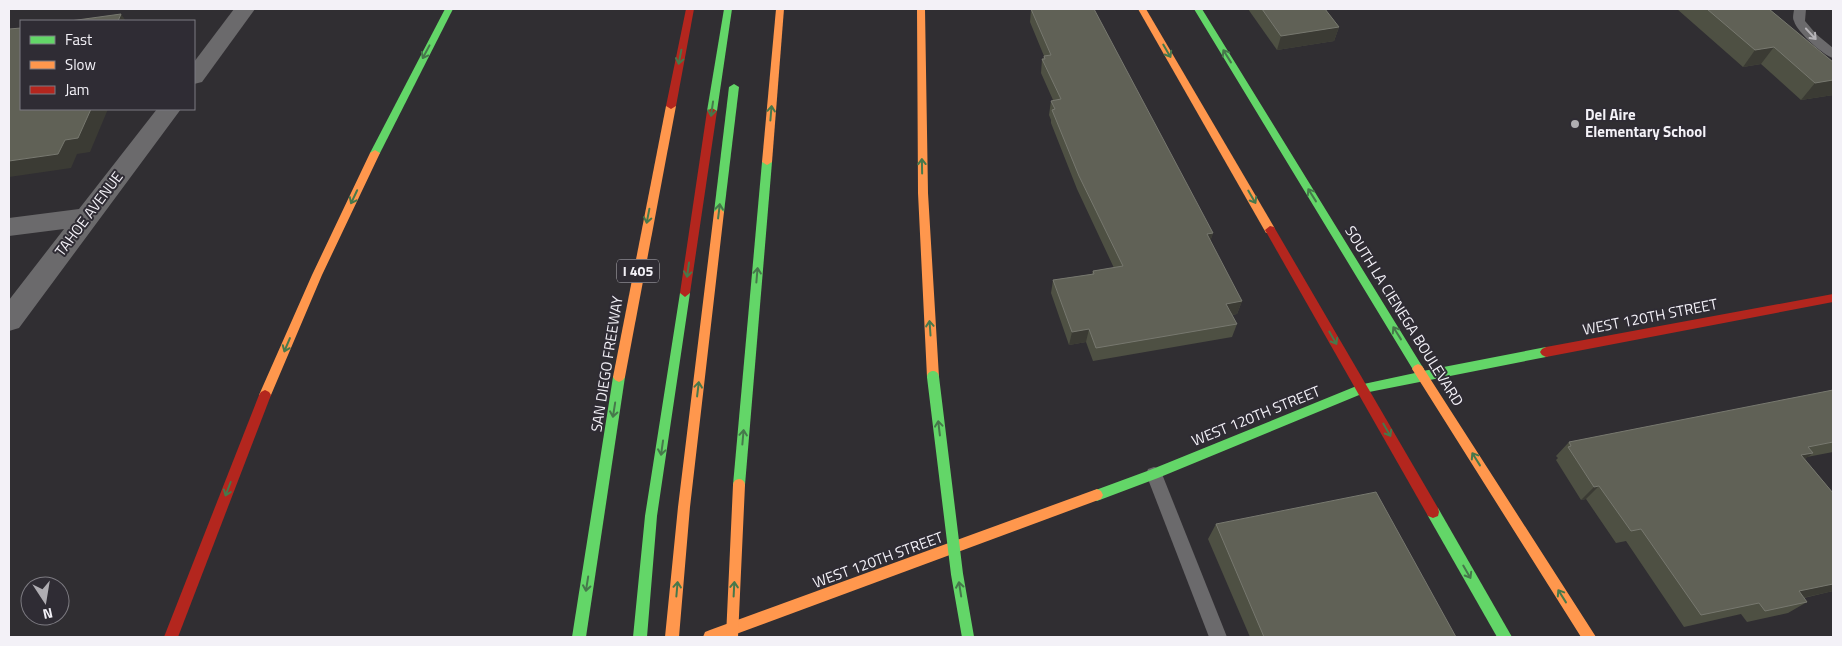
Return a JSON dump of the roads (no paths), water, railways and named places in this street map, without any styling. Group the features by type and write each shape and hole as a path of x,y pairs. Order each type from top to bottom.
{"main road":[{"path":"171,637 246,443 299,315 377,146 449,9"},
{"name":"SAN DIEGO FREEWAY","path":"579,637 625,340 690,9"},
{"path":"640,637 651,516 728,9"},
{"path":"732,637 739,486 780,9"},
{"path":"921,9 920,82 924,250 933,377 957,574 968,637"},
{"path":"1142,9 1363,388 1505,637"},
{"name":"SOUTH LA CIENEGA BOULEVARD","path":"1198,9 1422,375 1588,637"},
{"path":"672,637 684,507 735,77"},
{"name":"WEST 120TH STREET","path":"710,637 1154,474 1363,388 1422,375 1833,298"}],"street":[{"path":"195,75 245,9"},
{"name":"TAHOE AVENUE","path":"9,320 168,110"},
{"path":"9,228 87,217"}],"lane":[{"path":"1800,9 1799,20 1812,37 1833,54"},
{"path":"1154,474 1218,637"}],"place":[{"name":"Del Aire Elementary School","path":"1575,124"}]}
